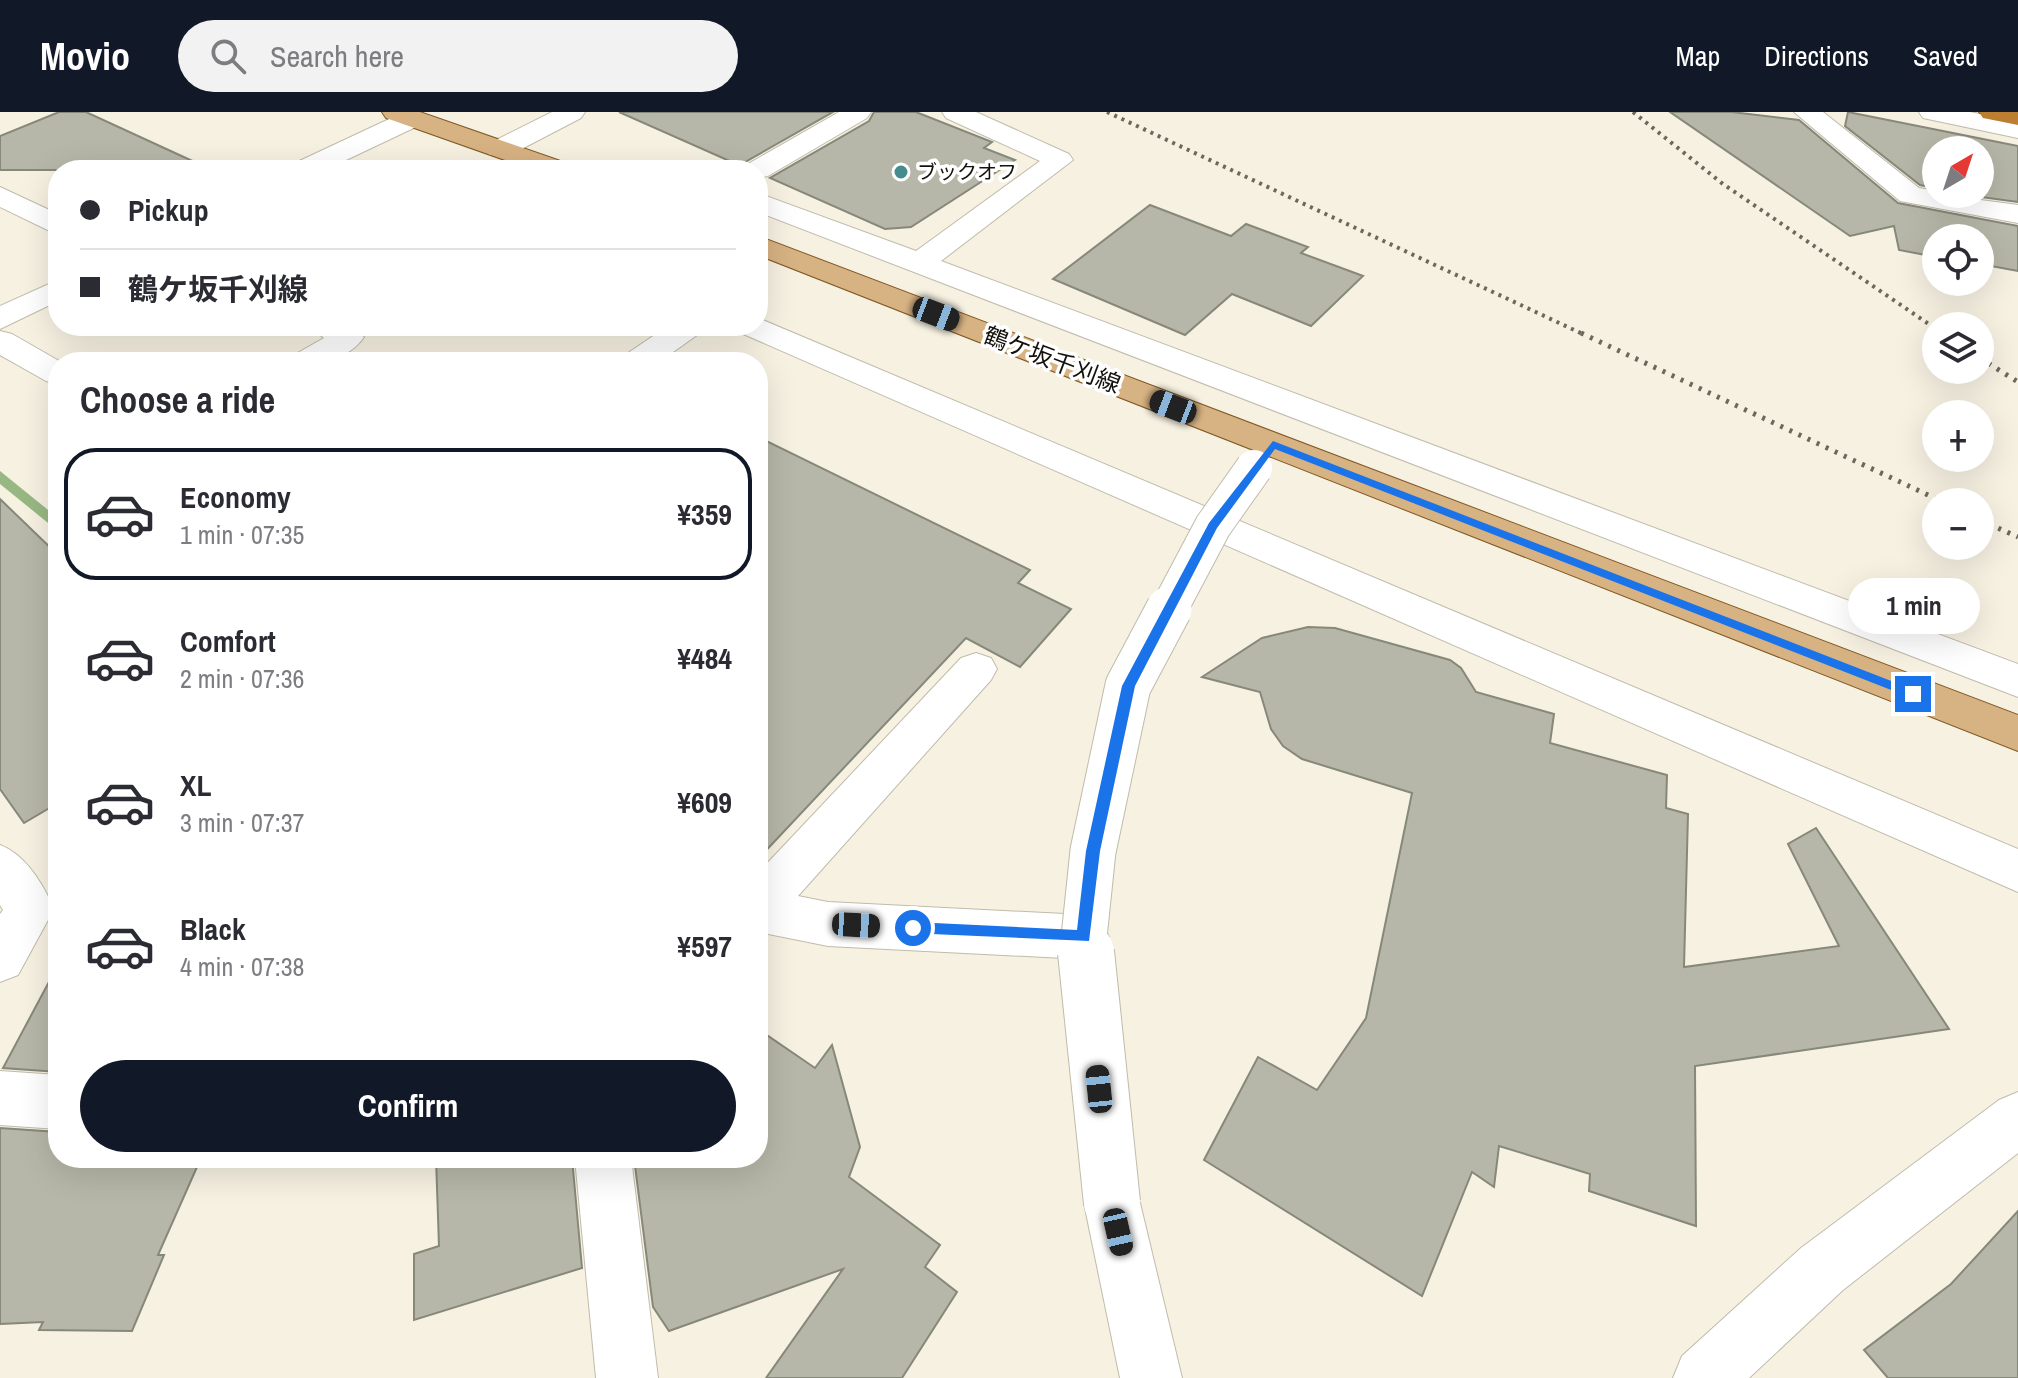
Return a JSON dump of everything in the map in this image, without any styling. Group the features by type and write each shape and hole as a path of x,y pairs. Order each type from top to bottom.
{"highway":[{"path":"1992,112 2018,117"}],"main road":[{"path":"403,115 531,160"},
{"name":"鶴ケ坂千刈線","path":"768,249 1263,456 1447,514 2018,733"}],"street":[{"path":"500,149 572,112"},
{"path":"768,164 858,112"},
{"path":"919,263 1059,160 955,112"},
{"path":"1807,112 1910,195 2018,214"},
{"path":"1932,112 2018,130"},
{"path":"321,160 403,115"},
{"path":"0,196 48,221"},
{"path":"768,206 2018,681"},
{"path":"0,319 48,294"},
{"path":"768,333 2018,871"},
{"path":"318,352 338,336"},
{"path":"647,352 662,336"},
{"path":"0,341 48,368"},
{"path":"1151,1378 1112,1203 1084,937 1093,851 1128,686 1213,526 1263,456"},
{"path":"768,897 976,669"},
{"path":"0,866 30,909 0,959"},
{"path":"768,910 828,924 1084,937"},
{"path":"0,1098 48,1101"},
{"path":"1704,1378 1822,1269 2017,1121"},
{"path":"604,1168 627,1378"}],"building":[{"path":"59,112 86,112 190,160 48,160 48,170 0,170 0,136"},
{"path":"619,112 833,112 749,160 727,160"},
{"name":"ブックオフ","path":"874,112 916,112 992,142 984,148 1015,160 911,227 885,229 770,178 869,121"},
{"path":"1670,112 1732,112 1799,120 1898,203 2018,226 2018,271 1994,267 1994,224 1922,224 1922,254 1899,250 1894,226 1850,236"},
{"path":"1848,112 1968,136 1922,136 1922,185 1845,126"},
{"path":"1994,141 2018,146 2018,202 1994,199"},
{"path":"1150,205 1231,236 1246,224 1308,247 1301,253 1363,276 1311,326 1232,294 1185,335 1053,279"},
{"path":"768,442 1030,570 1018,583 1071,609 1020,667 966,638 768,848"},
{"path":"0,499 48,545 48,809 24,823 0,789"},
{"path":"1308,627 1335,628 1450,660 1461,668 1476,692 1554,714 1550,743 1667,775 1666,808 1688,814 1684,967 1839,946 1788,844 1816,828 1949,1029 1695,1066 1696,1226 1589,1191 1590,1174 1499,1146 1494,1187 1472,1172 1422,1296 1204,1160 1258,1057 1317,1090 1366,1018 1412,793 1302,759 1283,746 1271,729 1260,692 1202,677 1262,638"},
{"path":"48,984 48,1071 3,1068"},
{"path":"768,1036 815,1068 832,1045 860,1147 849,1177 940,1245 925,1267 957,1292 902,1378 766,1378 843,1269 669,1331 653,1307 635,1168 768,1168"},
{"path":"0,1128 48,1131 48,1168 197,1168 158,1255 164,1255 132,1331 39,1330 43,1322 0,1324"},
{"path":"436,1168 573,1168 582,1268 414,1320 414,1254 439,1246"},
{"path":"2018,1211 2018,1378 1888,1378 1864,1350 1951,1284"}],"waterway":[{"path":"0,476 48,517"}],"railway":[{"path":"1107,112 1585,335"},
{"path":"1633,112 1723,184 1922,319"},
{"path":"1581,333 1922,492"},
{"path":"1994,367 2018,382"},
{"path":"1994,526 2018,537"}],"place":[{"name":"ブックオフ","path":"901,172"}],"route":[{"path":"913,928 1084,937 1093,851 1128,686 1213,526 1273,444 1913,694"}]}
